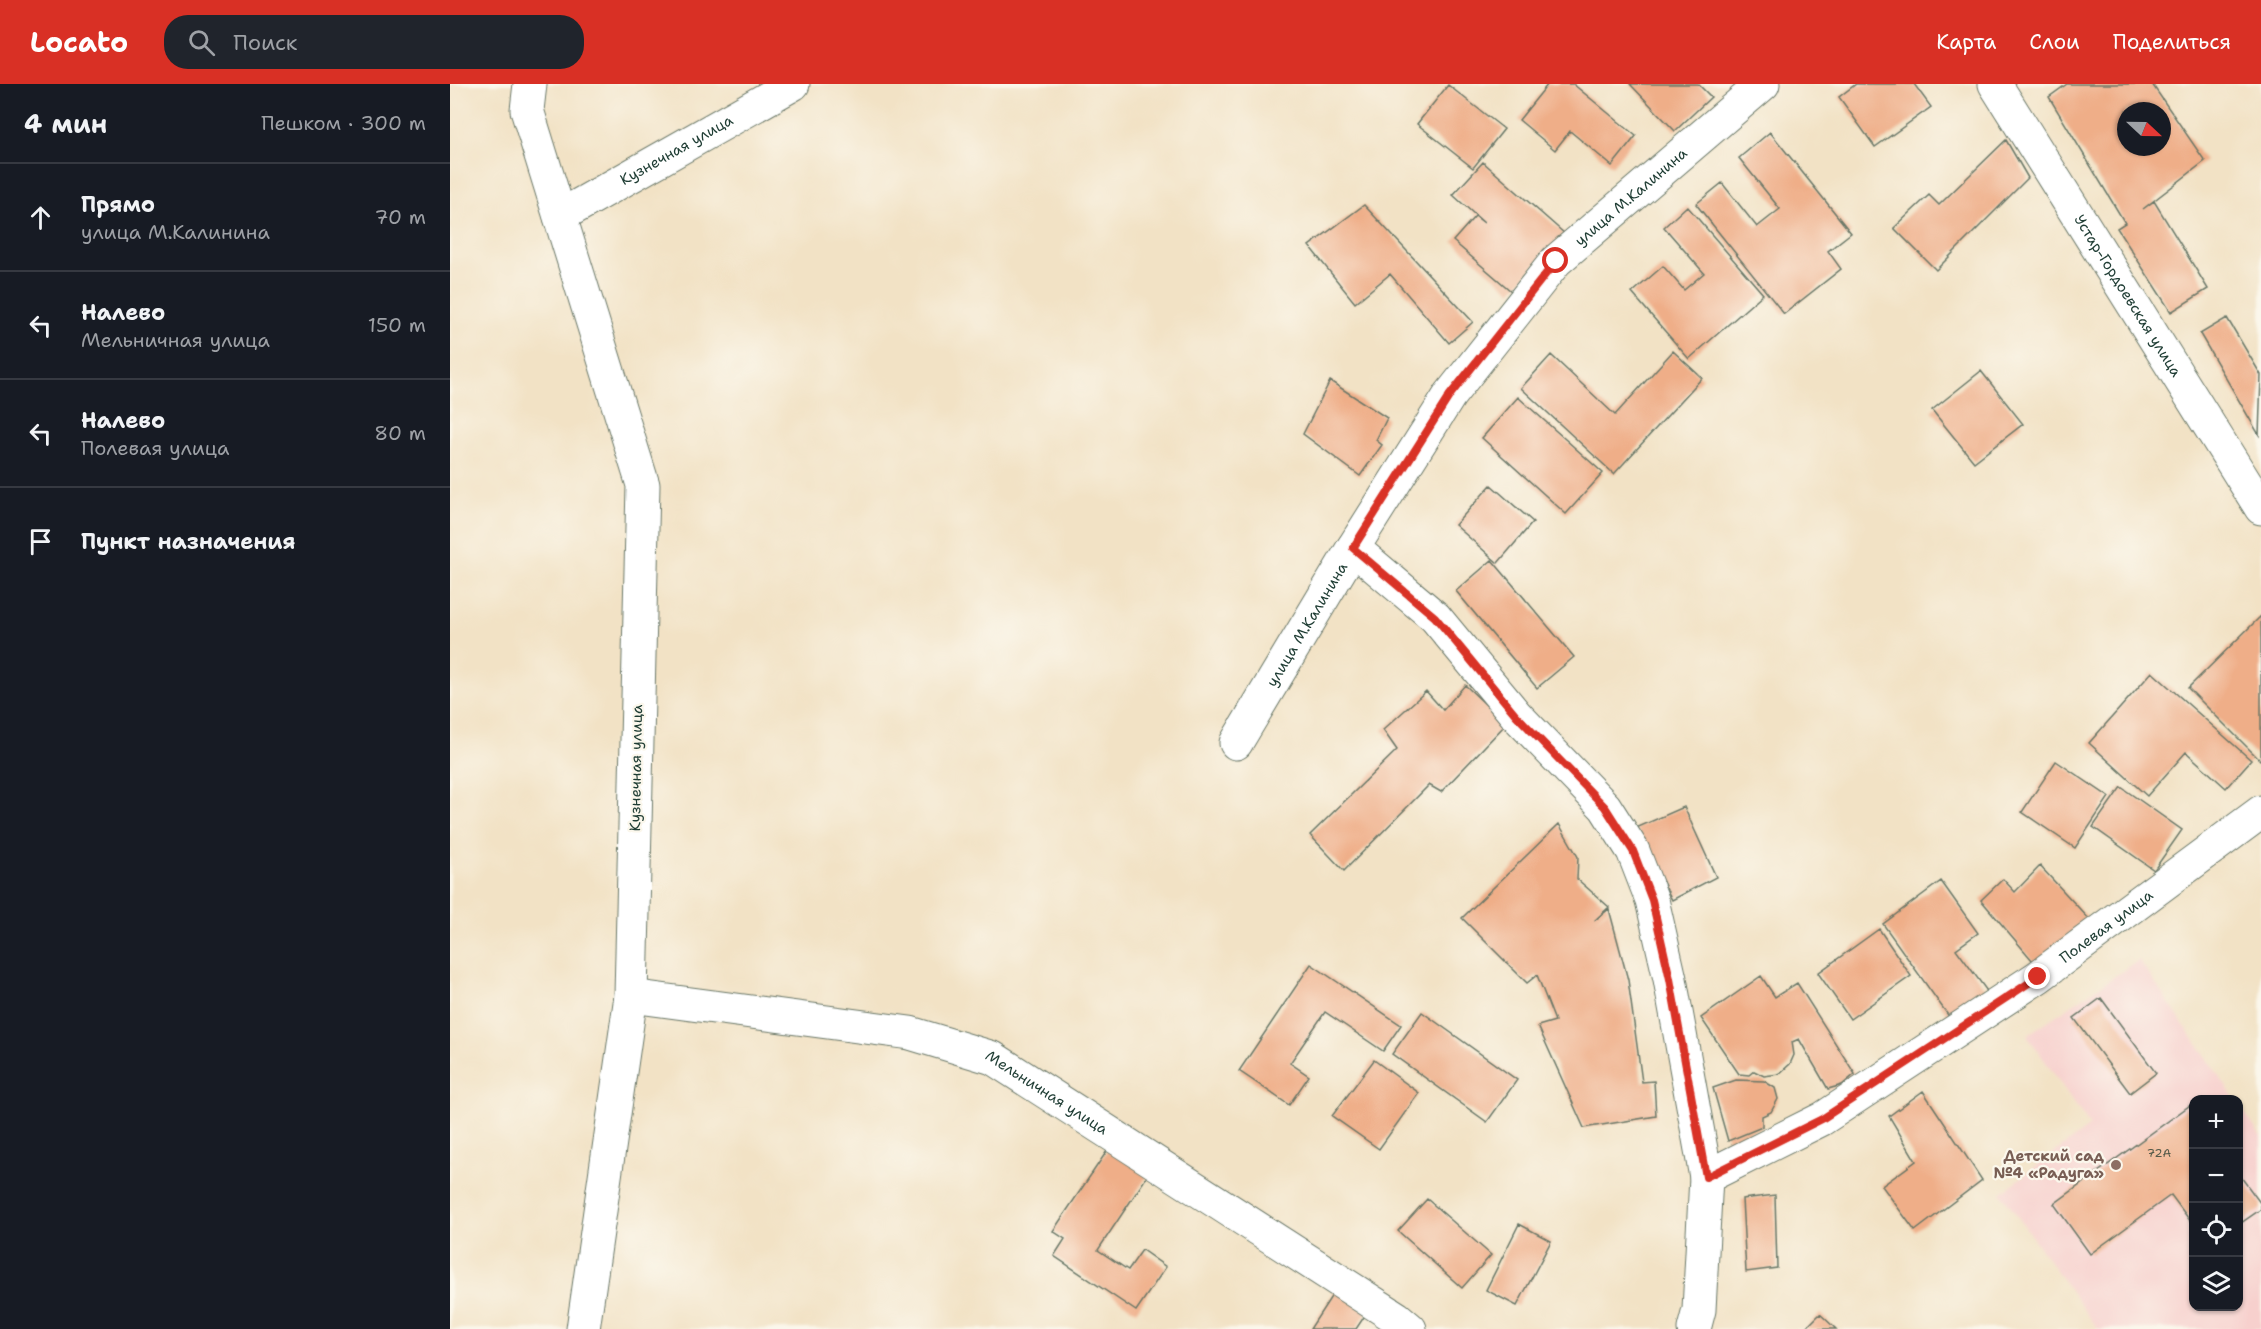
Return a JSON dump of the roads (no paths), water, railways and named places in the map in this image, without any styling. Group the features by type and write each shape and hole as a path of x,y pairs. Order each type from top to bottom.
{"street":[{"name":"Кузнечная улица","path":"530,84 527,110 643,485 631,996 583,1329"},
{"name":"Кузнечная улица","path":"560,216 793,84"},
{"name":"улица М.Калинина","path":"1236,743 1353,548 1450,395 1556,261 1763,84"},
{"name":"Устар-Гордоевская улица","path":"1997,85 2261,508"},
{"path":"1353,548 1435,617 1516,715 1605,807 1633,851 1652,900 1670,979 1706,1177 1699,1310 1694,1329"},
{"name":"Полевая улица","path":"1706,1177 1822,1119 2009,996 2261,812"},
{"name":"Мельничная улица","path":"631,996 910,1033 993,1058 1397,1318 1410,1329"}],"place":[{"name":"Детский сад №4 «Радуга»","path":"2116,1165"}]}
